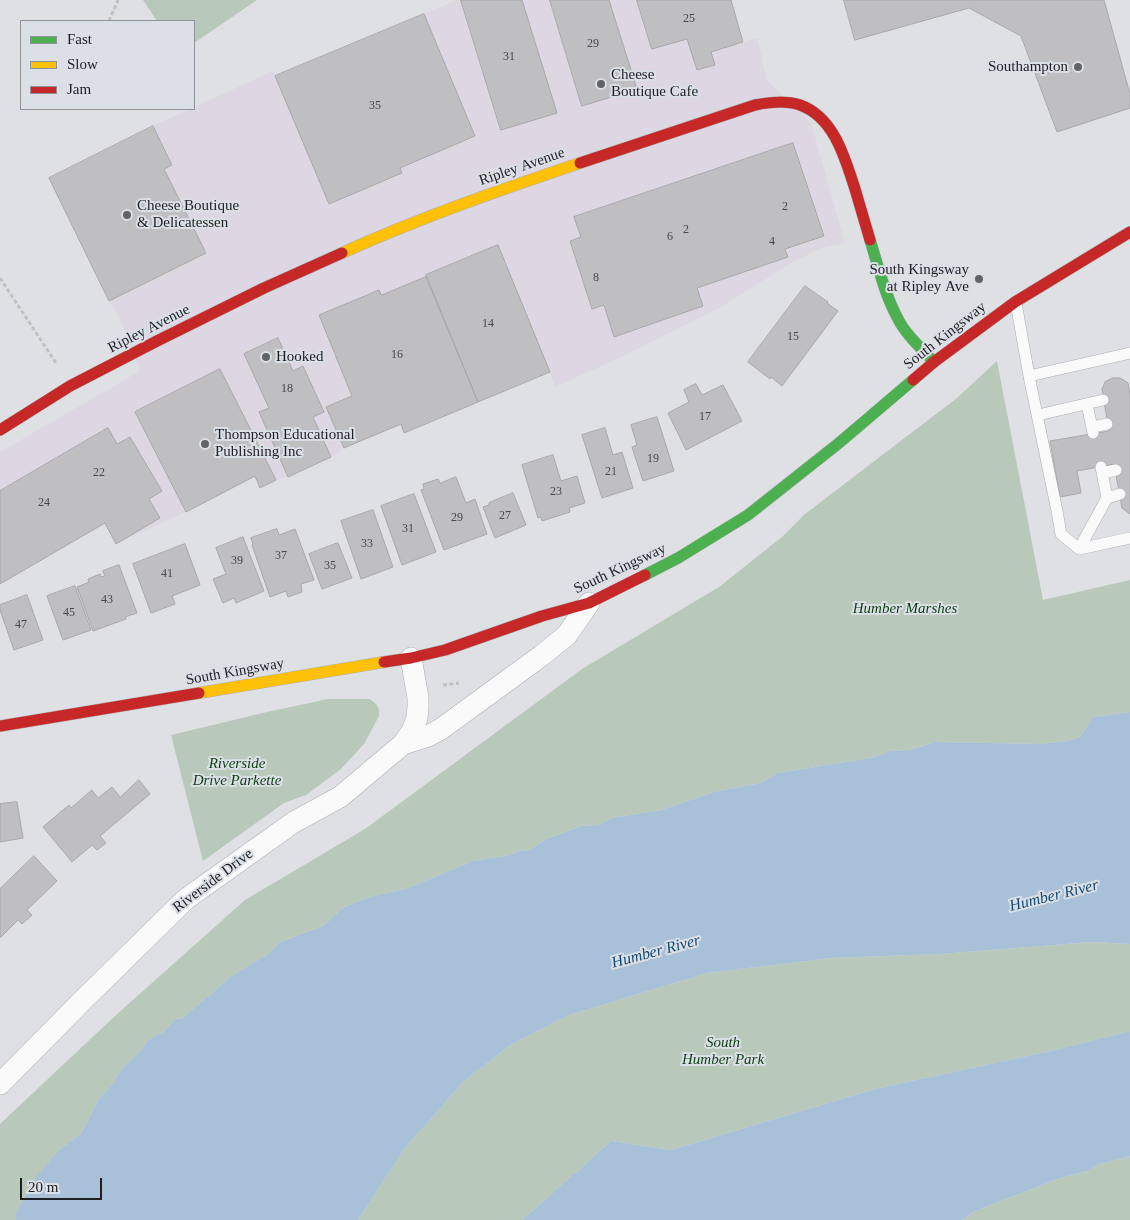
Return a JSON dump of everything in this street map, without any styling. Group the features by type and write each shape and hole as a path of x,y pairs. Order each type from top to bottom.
{"street":[{"name":"Ripley Avenue","path":"0,430 70,386 157,341 264,288 375,238 565,168 755,105 774,102 791,104 808,109 819,115 836,138 844,154 886,291 898,318 908,333 934,362"},
{"name":"South Kingsway","path":"0,726 410,658 445,650 542,616 589,603 678,558 748,515 934,362 1015,302 1130,232"},
{"name":"Riverside Drive","path":"403,744 428,736 441,729 541,656 567,635 589,603"},
{"name":"Riverside Drive","path":"0,1084 186,899 294,822 340,797 403,744 412,731 417,718 418,707 410,658"}],"lane":[{"path":"1015,302 1060,534 1079,549"},
{"path":"1029,376 1130,353"},
{"path":"1038,415 1103,400"},
{"path":"1087,404 1093,430 1107,424"},
{"path":"1079,549 1107,498 1101,470 1116,470"},
{"path":"1107,498 1120,494"},
{"path":"1079,549 1130,538"}],"path":[{"path":"109,20 118,0"},
{"path":"0,278 50,355"}],"shaded area":[{"path":"457,0 731,0 743,42 757,38 767,80 811,123 845,243 821,248 791,263 721,307 619,358 555,387 550,372 404,433 401,425 344,448 331,457 260,488 255,477 186,512 116,544 104,523 0,584 0,452 140,371 126,333 49,178 153,126 188,110 195,110 195,107 273,71 276,76"}],"green space":[{"path":"143,0 257,0 195,42 195,20 156,20"},
{"name":"Humber Marshes","path":"997,361 1043,600 1130,580 1130,712 1093,717 1080,737 1068,741 1040,744 935,742 910,750 890,751 871,758 778,773 761,783 714,792 661,810 612,818 598,825 581,826 544,840 528,851 520,850 510,855 473,861 408,888 370,897 344,907 323,926 278,943 270,953 230,977 183,1018 175,1019 165,1031 148,1040 140,1052 122,1068 115,1081 98,1100 81,1134 60,1149 16,1213 16,1220 0,1220 0,1124 115,1016 245,900 365,829 582,669 719,587 783,536 805,514 957,398"},
{"name":"Riverside Drive Parkette","path":"328,699 370,699 377,705 379,716 364,744 341,769 306,795 284,803 203,861 171,735"},
{"name":"South Humber Park","path":"1092,942 1130,944 1130,1031 1055,1050 875,1089 671,1150 611,1141 522,1220 358,1220 405,1148 464,1081 512,1044 566,1016 707,973 831,958 941,954"},
{"path":"1130,1156 1130,1220 962,1220 975,1211 1060,1178 1088,1171 1099,1164"}],"water":[{"name":"Humber River","path":"1130,712 1130,944 1092,942 941,954 831,958 707,973 566,1016 512,1044 464,1081 405,1148 358,1220 16,1220 16,1213 38,1175 60,1149 81,1134 98,1100 115,1081 122,1068 140,1052 148,1040 165,1031 175,1019 183,1018 230,977 270,953 278,943 323,926 344,907 370,897 408,888 473,861 510,855 520,850 528,851 544,840 581,826 598,825 612,818 661,810 714,792 761,783 778,773 871,758 890,751 910,750 935,742 1040,744 1068,741 1080,737 1093,717"},
{"path":"1130,1031 1130,1156 1099,1164 1088,1171 1060,1178 975,1211 962,1220 522,1220 611,1141 671,1150 875,1089 1055,1050"}],"building":[{"path":"461,0 522,0 557,113 501,130"},
{"path":"550,0 609,0 637,89 582,106"},
{"path":"637,0 731,0 743,42 711,52 715,65 697,70 687,39 652,49"},
{"name":"Southampton","path":"844,0 1104,0 1130,94 1130,108 1057,132 1021,36 969,8 855,40"},
{"path":"424,14 475,136 400,168 402,173 329,204 275,76"},
{"name":"Cheese Boutique & Delicatessen","path":"153,126 172,165 164,169 206,253 109,301 49,178"},
{"path":"793,143 824,236 785,249 788,257 697,288 703,306 614,337 604,305 592,309 570,241 581,237 574,217"},
{"path":"498,245 550,372 478,402 426,275"},
{"path":"426,277 478,402 404,433 401,424 344,448 326,407 352,396 319,315 379,290 381,295"},
{"path":"805,286 838,311 782,386 748,362"},
{"path":"278,338 293,371 303,366 324,412 313,417 331,457 288,477 259,412 269,408 244,354"},
{"name":"Thompson Educational Publishing Inc","path":"220,369 276,480 260,488 255,476 186,512 135,412"},
{"path":"1113,378 1120,378 1128,383 1130,395 1130,514 1122,508 1114,464 1077,471 1081,493 1060,497 1050,441 1109,431 1102,389 1105,382"},
{"path":"696,384 702,395 723,385 742,421 686,450 668,413 689,402 684,390"},
{"path":"657,417 674,471 643,481 632,447 637,445 631,425"},
{"path":"108,428 117,444 130,437 162,491 149,499 160,518 116,544 105,523 0,584 0,491"},
{"path":"605,428 613,455 622,452 633,488 602,498 582,435"},
{"path":"553,455 561,481 577,476 585,503 569,508 570,512 542,521 541,517 538,518 522,465"},
{"path":"456,477 466,503 475,499 487,534 444,550 421,490 424,489 423,484 438,479 440,483"},
{"path":"513,493 526,525 495,538 483,507"},
{"path":"414,494 436,552 402,565 381,506"},
{"path":"373,510 393,567 361,579 341,521"},
{"path":"277,529 279,535 295,529 314,580 301,584 302,592 288,597 286,591 270,597 252,545 251,538"},
{"path":"243,537 264,591 236,603 234,598 223,603 213,579 226,574 216,548"},
{"path":"338,543 352,578 322,589 309,554"},
{"path":"185,544 200,585 172,596 175,604 151,613 133,564"},
{"path":"119,565 137,613 93,631 77,587 89,582 88,579 100,574 101,577 105,576 103,571"},
{"path":"75,586 91,630 63,640 47,596"},
{"path":"27,595 43,640 14,650 0,605"},
{"path":"139,780 150,794 100,836 106,843 97,850 92,845 72,862 43,827 69,805 71,808 92,790 98,798 112,787 120,797"},
{"path":"17,802 23,838 0,842 0,804"},
{"path":"34,856 57,881 27,910 32,915 22,924 18,920 0,938 0,889"}],"traffic: fast":[{"path":"870,240 892,308 909,335 934,362"},
{"path":"645,575 678,558 748,515 839,443 913,380"}],"traffic: slow":[{"path":"342,253 430,216 580,163"},
{"path":"199,693 384,662"}],"traffic: jam":[{"path":"580,163 755,105 778,102 795,103 812,111 830,129 842,152 870,240"},
{"path":"913,380 934,362 1015,302 1130,232"},
{"path":"0,430 70,386 264,288 342,253"},
{"path":"384,662 445,650 542,616 589,603 645,575"},
{"path":"0,726 199,693"}],"place":[{"name":"Southampton","path":"1078,67"},
{"name":"Cheese Boutique Cafe","path":"601,84"},
{"name":"Cheese Boutique & Delicatessen","path":"127,215"},
{"name":"South Kingsway at Ripley Ave","path":"979,279"},
{"name":"Hooked","path":"266,357"},
{"name":"Thompson Educational Publishing Inc","path":"205,444"}]}
